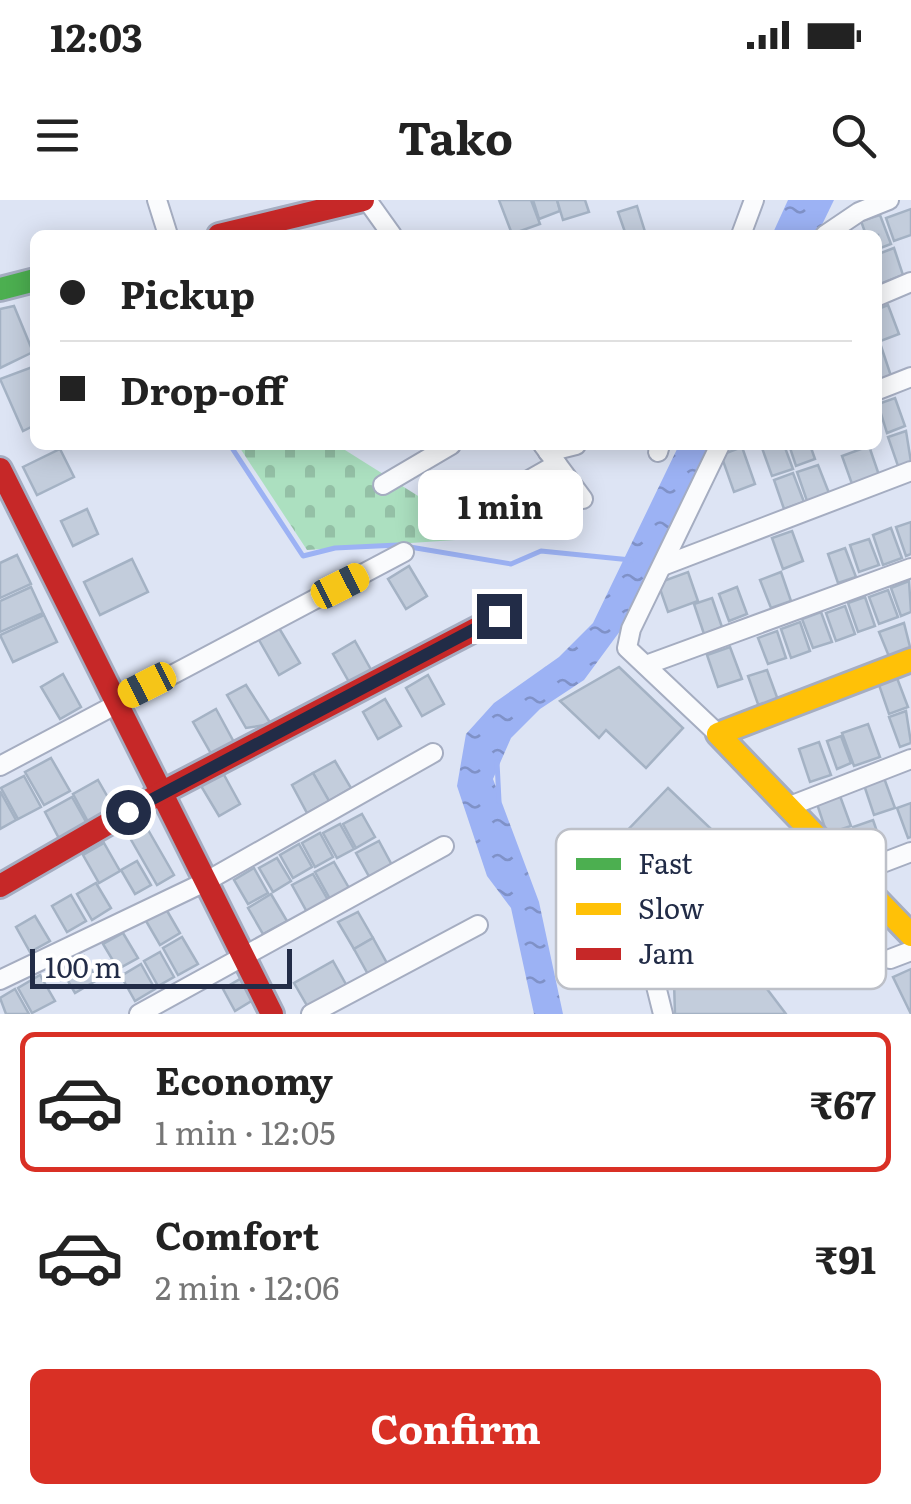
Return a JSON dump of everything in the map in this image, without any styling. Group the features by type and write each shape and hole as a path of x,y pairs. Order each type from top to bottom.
{"street":[{"path":"156,200 166,230"},
{"path":"240,230 365,200 388,230"},
{"path":"741,230 754,200"},
{"path":"833,230 859,212 889,200"},
{"path":"0,289 30,281"},
{"path":"882,294 911,282"},
{"path":"882,388 911,376"},
{"path":"383,484 442,450"},
{"path":"722,450 632,629 627,648 813,829"},
{"path":"450,525 549,453 582,499"},
{"path":"0,469 272,1014"},
{"path":"665,565 911,471"},
{"path":"0,766 114,702 404,552"},
{"path":"646,665 911,568"},
{"path":"0,886 160,793 499,616"},
{"path":"718,734 911,660"},
{"path":"0,980 205,882 434,753"},
{"path":"790,806 911,758"},
{"path":"140,1014 444,846"},
{"path":"886,862 911,852"},
{"path":"886,907 911,935"},
{"path":"311,1014 478,925"},
{"path":"890,958 911,951"},
{"path":"657,989 663,1014"}],"green space":[{"path":"241,450 345,450 485,538 307,550"}],"water":[{"path":"788,200 834,200 819,230 774,230"},
{"path":"677,450 714,450 640,604 584,680 540,709 511,738 493,779 539,902 563,1014 534,1014 511,908 487,876 457,786 466,734 494,703 559,657 593,623"}],"building":[{"path":"499,200 531,200 540,224 510,230"},
{"path":"533,200 557,200 560,211 539,219"},
{"path":"557,200 585,200 589,212 563,220"},
{"path":"637,206 644,230 624,230 618,212"},
{"path":"911,209 911,235 894,241 886,218"},
{"path":"880,215 891,244 882,247 882,230 864,230 861,221"},
{"path":"894,248 903,275 882,283 882,252"},
{"path":"888,305 899,334 882,340 882,307"},
{"path":"14,306 30,353 0,368 0,309"},
{"path":"882,349 891,376 882,379"},
{"path":"30,368 30,428 23,431 0,379"},
{"path":"895,398 905,426 887,433 882,403"},
{"path":"906,431 911,462 898,466 888,437"},
{"path":"60,450 74,477 37,495 23,467"},
{"path":"743,450 755,484 734,492 721,455"},
{"path":"763,450 786,450 793,469 772,476"},
{"path":"791,450 812,450 815,459 796,466"},
{"path":"870,450 879,475 852,484 842,456"},
{"path":"818,465 829,493 807,501 797,472"},
{"path":"793,473 804,502 784,509 774,480"},
{"path":"87,509 98,534 73,546 61,521"},
{"path":"911,522 911,554 906,556 896,527"},
{"path":"891,528 902,558 883,565 873,535"},
{"path":"792,531 803,561 783,569 772,538"},
{"path":"869,539 879,565 859,572 850,545"},
{"path":"845,548 856,577 838,583 828,554"},
{"path":"17,555 31,584 0,598 0,563"},
{"path":"132,559 148,592 100,615 84,582"},
{"path":"409,566 427,596 406,609 388,579"},
{"path":"688,572 698,601 668,612 658,583"},
{"path":"781,572 791,601 771,608 760,580"},
{"path":"909,581 911,612 901,616 891,588"},
{"path":"31,587 43,613 0,632 0,601"},
{"path":"737,587 747,614 729,621 719,594"},
{"path":"888,590 898,617 879,624 869,597"},
{"path":"865,597 875,626 858,632 848,603"},
{"path":"712,598 722,627 704,634 694,604"},
{"path":"845,606 855,634 836,641 826,613"},
{"path":"821,612 832,642 813,648 802,619"},
{"path":"44,615 57,642 13,662 0,635"},
{"path":"800,622 810,651 791,658 781,629"},
{"path":"904,623 911,651 890,659 879,632"},
{"path":"279,628 300,663 279,675 259,640"},
{"path":"777,631 786,658 768,664 758,638"},
{"path":"355,641 374,675 352,687 333,654"},
{"path":"730,647 742,679 718,687 707,655"},
{"path":"619,667 683,728 646,768 606,730 599,738 560,701"},
{"path":"767,670 778,700 759,707 748,676"},
{"path":"63,674 81,707 60,719 41,687"},
{"path":"428,675 444,704 422,716 406,688"},
{"path":"897,678 908,707 889,714 879,685"},
{"path":"246,685 271,724 246,728 227,695"},
{"path":"385,699 401,726 378,739 363,712"},
{"path":"216,709 235,744 213,757 193,722"},
{"path":"906,711 911,743 900,747 889,717"},
{"path":"868,724 880,757 854,766 842,733"},
{"path":"841,736 851,763 837,769 827,741"},
{"path":"819,742 831,775 810,782 799,749"},
{"path":"51,758 70,791 44,805 25,772"},
{"path":"335,761 351,788 329,801 313,773"},
{"path":"223,773 240,804 219,816 201,786"},
{"path":"313,773 329,801 307,813 292,785"},
{"path":"24,776 41,807 18,819 1,788"},
{"path":"884,778 895,808 874,815 864,785"},
{"path":"98,780 118,815 92,829 73,794"},
{"path":"668,788 711,829 629,829"},
{"path":"0,791 16,820 0,829"},
{"path":"840,796 851,826 825,829 817,804"},
{"path":"72,797 90,829 62,844 45,812"},
{"path":"911,803 911,837 908,838 897,808"},
{"path":"362,814 375,837 356,848 343,824"},
{"path":"873,820 876,829 854,829"},
{"path":"143,821 174,875 157,885 126,831"},
{"path":"340,824 354,849 337,858 323,833"},
{"path":"320,833 333,857 315,867 302,843"},
{"path":"379,841 393,867 371,880 356,853"},
{"path":"104,843 120,871 99,883 83,855"},
{"path":"299,844 312,867 293,878 280,855"},
{"path":"277,858 291,881 273,892 259,868"},
{"path":"137,861 151,885 135,894 121,870"},
{"path":"334,862 349,888 330,899 315,872"},
{"path":"254,868 268,893 248,904 234,880"},
{"path":"313,874 328,900 307,912 292,885"},
{"path":"96,883 111,908 92,920 77,894"},
{"path":"271,894 287,921 263,934 248,908"},
{"path":"71,895 86,921 67,932 52,906"},
{"path":"166,909 180,933 160,945 146,921"},
{"path":"358,912 373,938 354,949 338,922"},
{"path":"35,916 50,941 30,952 16,927"},
{"path":"123,933 138,958 118,969 103,944"},
{"path":"182,937 198,964 178,975 163,948"},
{"path":"373,938 388,965 369,976 354,949"},
{"path":"160,952 174,977 158,986 144,961"},
{"path":"84,956 97,980 75,993 61,969"},
{"path":"333,961 348,988 309,1009 294,983"},
{"path":"141,964 155,989 135,1001 121,976"},
{"path":"911,969 911,1014 893,977"},
{"path":"40,975 55,1001 32,1013 18,988"},
{"path":"240,979 253,1000 235,1011 223,989"},
{"path":"15,989 29,1014 6,1014 0,998"},
{"path":"674,989 767,989 786,1014 675,1014"}],"waterway":[{"path":"233,450 303,556 335,548 398,545 511,564 541,551 631,560"},
{"path":"497,762 499,801"}],"traffic: fast":[{"path":"0,289 30,281"}],"traffic: slow":[{"path":"809,829 718,734 911,660"},
{"path":"886,909 911,935"}],"traffic: jam":[{"path":"240,230 363,200"},
{"path":"0,469 272,1014"},
{"path":"0,886 161,793 499,617"}],"route":[{"path":"128,812 499,616"}]}
